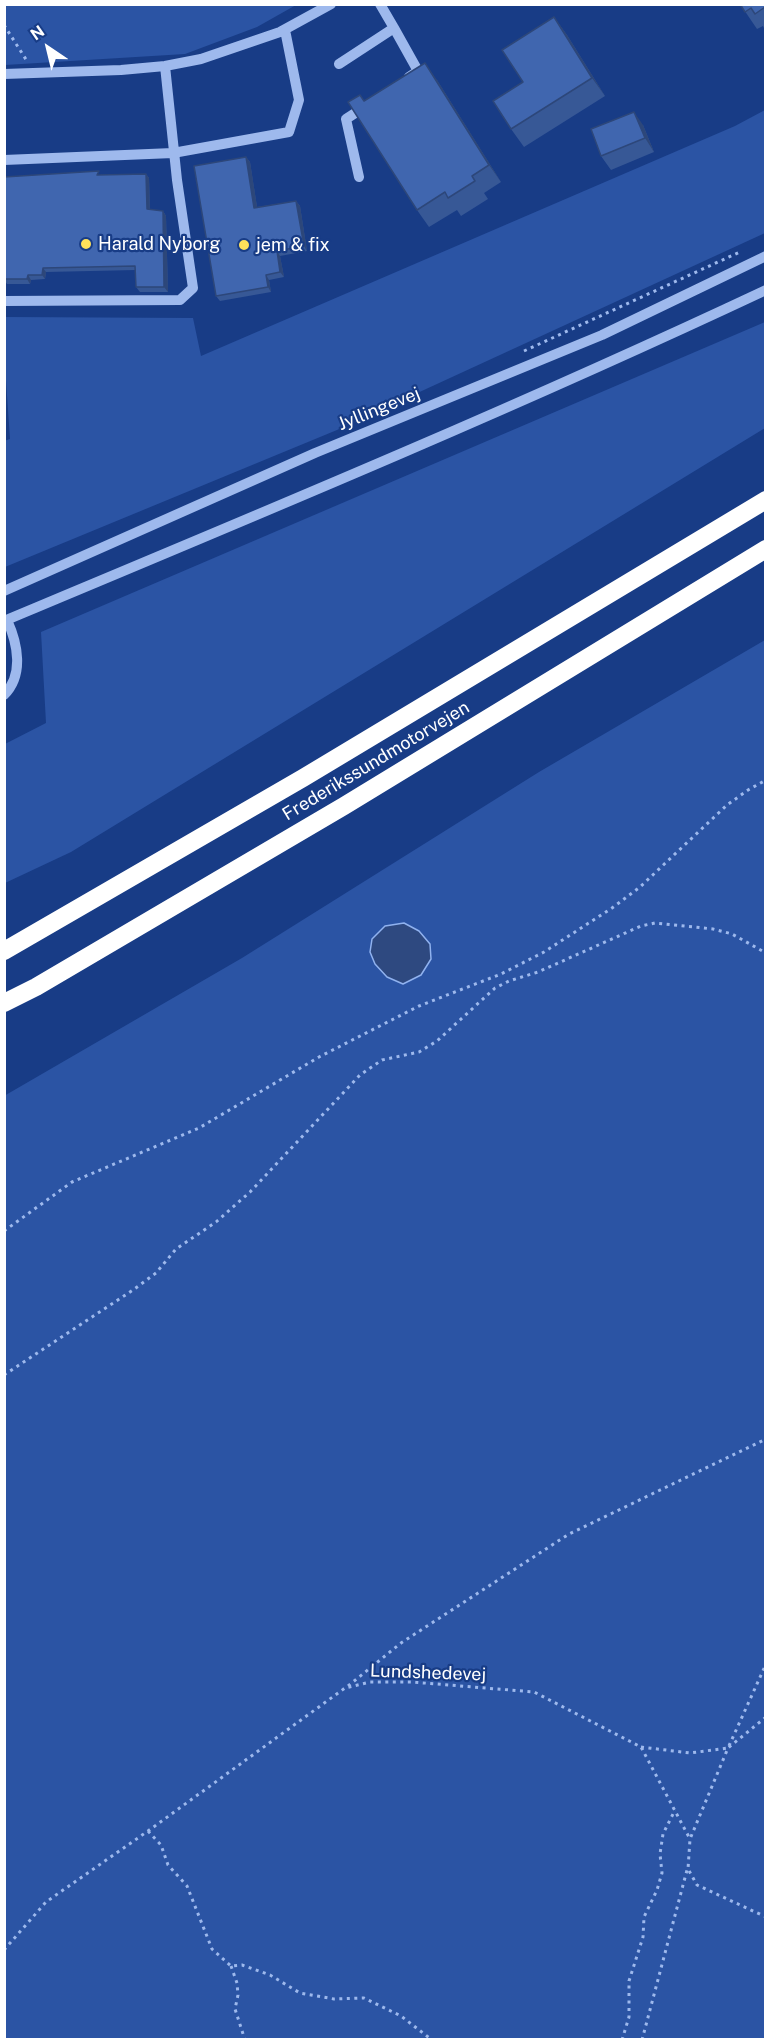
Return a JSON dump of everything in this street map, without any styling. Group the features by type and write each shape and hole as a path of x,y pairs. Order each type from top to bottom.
{"highway":[{"name":"Frederikssundmotorvejen","path":"4,951 303,778 765,500"},
{"name":"Frederikssundmotorvejen","path":"4,1003 46,981 344,806 765,549"}],"street":[{"path":"4,74 121,70 165,66 201,59 285,30 331,4"},
{"path":"380,4 418,70 400,83"},
{"path":"339,64 394,28"},
{"path":"4,160 174,153 289,132 299,99 285,30"},
{"path":"4,302 180,300 193,288 174,153 165,66"},
{"path":"359,177 346,119 373,101"},
{"name":"Jyllingevej","path":"4,591 315,453 602,335 765,256"},
{"path":"4,695 13,686 18,663 12,631 6,621 321,488 682,329 765,290"}],"path":[{"path":"4,25 35,73"},
{"path":"4,1231 72,1182 199,1128 329,1052 418,1006 501,974 544,952 612,908 639,887 727,805 765,780"},
{"path":"4,1375 133,1290 156,1272 176,1249 216,1222 250,1192 360,1075 382,1060 419,1052 437,1041 495,988 538,972 641,926 655,923 712,929 732,934 765,953"},
{"path":"345,1688 401,1643 569,1534 765,1439"},
{"path":"642,2040 687,1869 690,1839 765,1664"},
{"name":"Lundshedevej","path":"4,1950 46,1902 345,1688 370,1682 412,1682 534,1692 641,1748"},
{"path":"641,1748 690,1753 728,1748 765,1717"},
{"path":"641,1748 690,1839"},
{"path":"622,2040 629,2017 629,1981 643,1937 644,1917 657,1890 662,1873 660,1854 663,1834 675,1810"},
{"path":"148,1831 161,1845 168,1865 187,1886 212,1948 231,1966 237,1983 238,1995 235,2009 245,2040"},
{"path":"687,1869 697,1886 765,1917"},
{"path":"231,1966 242,1965 261,1972 300,1993 334,1999 364,1998 401,2016 432,2040"}],"shaded area":[{"path":"4,5 296,5 257,27 185,54 5,65"},
{"path":"765,110 765,233 337,430 5,567 4,441 10,439 5,366 5,317 193,318 201,356 735,126"},
{"path":"765,322 765,428 71,852 5,883 5,744 46,723 41,632"},
{"path":"765,640 765,2039 5,2039 4,1096 242,958 539,772"},
{"path":"404,923 419,931 430,944 431,959 421,975 403,984 387,977 375,964 370,952 372,939 385,926"}],"building":[{"path":"740,4 765,4 765,7 755,14 751,8 745,12"},
{"path":"554,17 592,78 511,129 493,101 523,82 502,50"},
{"path":"425,63 489,165 472,176 475,181 448,198 445,192 417,210 348,102 360,95 364,101"},
{"path":"634,112 645,138 601,156 591,129"},
{"name":"jem & fix","path":"246,157 254,208 296,201 304,246 277,251 280,272 266,275 268,287 216,296 194,166"},
{"name":"Harald Nyborg","path":"99,171 97,175 146,174 147,209 163,211 164,287 136,287 135,266 43,268 42,275 28,275 27,279 4,279 4,177"}],"place":[{"name":"Harald Nyborg","path":"86,244"},
{"name":"jem & fix","path":"244,245"}]}
